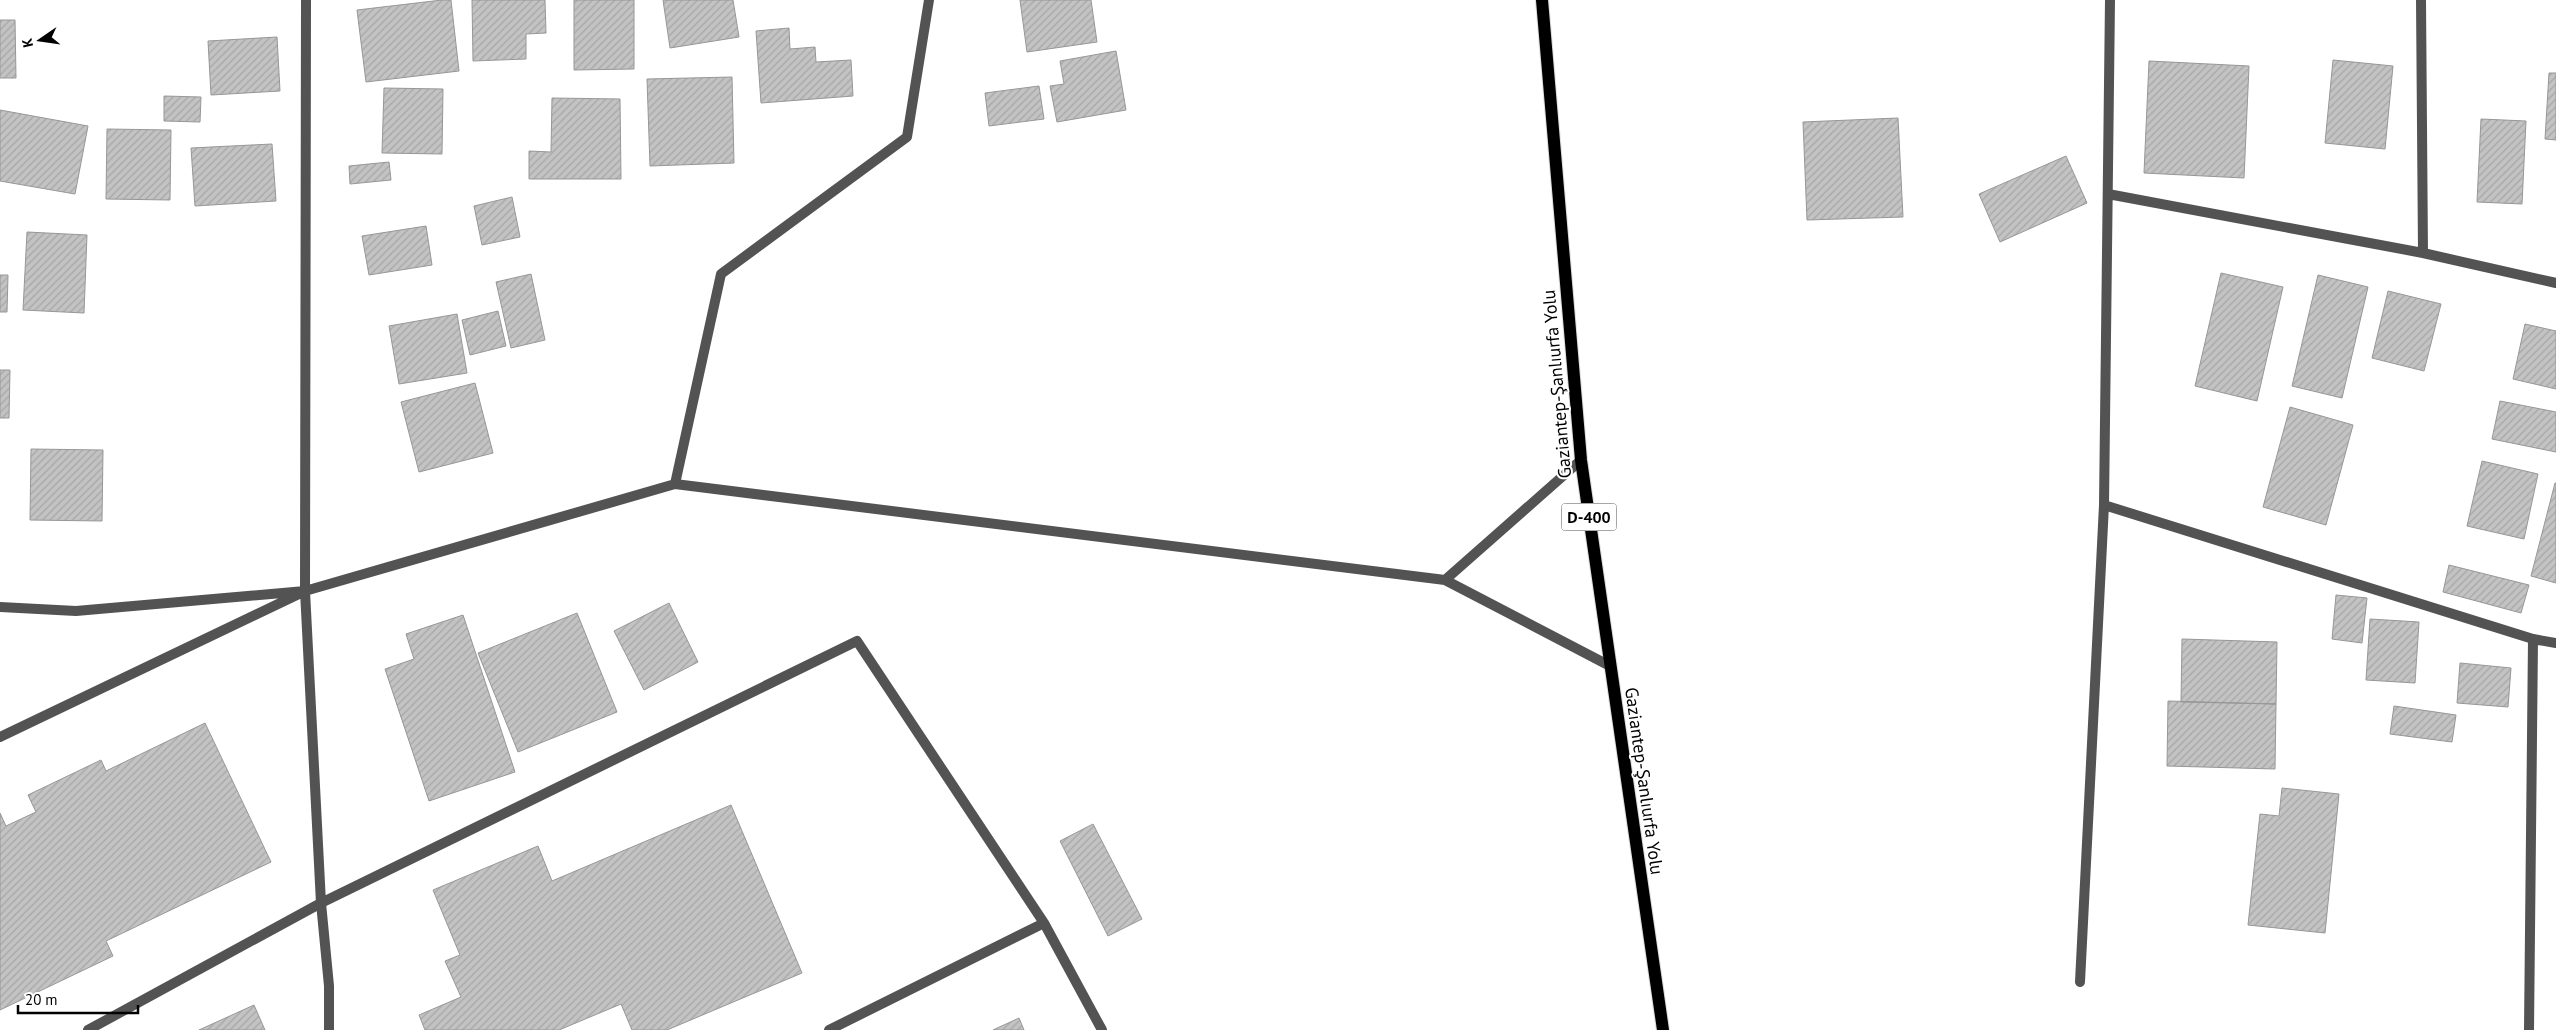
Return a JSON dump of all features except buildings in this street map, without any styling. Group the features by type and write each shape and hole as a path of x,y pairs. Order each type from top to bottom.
{"main road":[{"name":"Gaziantep-Şanlıurfa Yolu","path":"1542,0 1581,460 1663,1030"}],"street":[{"path":"306,0 305,591 321,903 329,986 329,1030"},
{"path":"675,484 721,274 907,137 929,0"},
{"path":"2080,982 2104,505 2110,0"},
{"path":"2421,0 2423,253"},
{"path":"2108,194 2423,253 2556,283"},
{"path":"1445,580 1581,460"},
{"path":"0,737 305,591 675,484 1445,580 1610,666"},
{"path":"2104,505 2533,639 2556,643"},
{"path":"0,606 76,611 305,591"},
{"path":"2529,1030 2533,639"},
{"path":"88,1030 321,903 857,641 1044,924 1102,1030"},
{"path":"829,1030 1044,924"}]}
